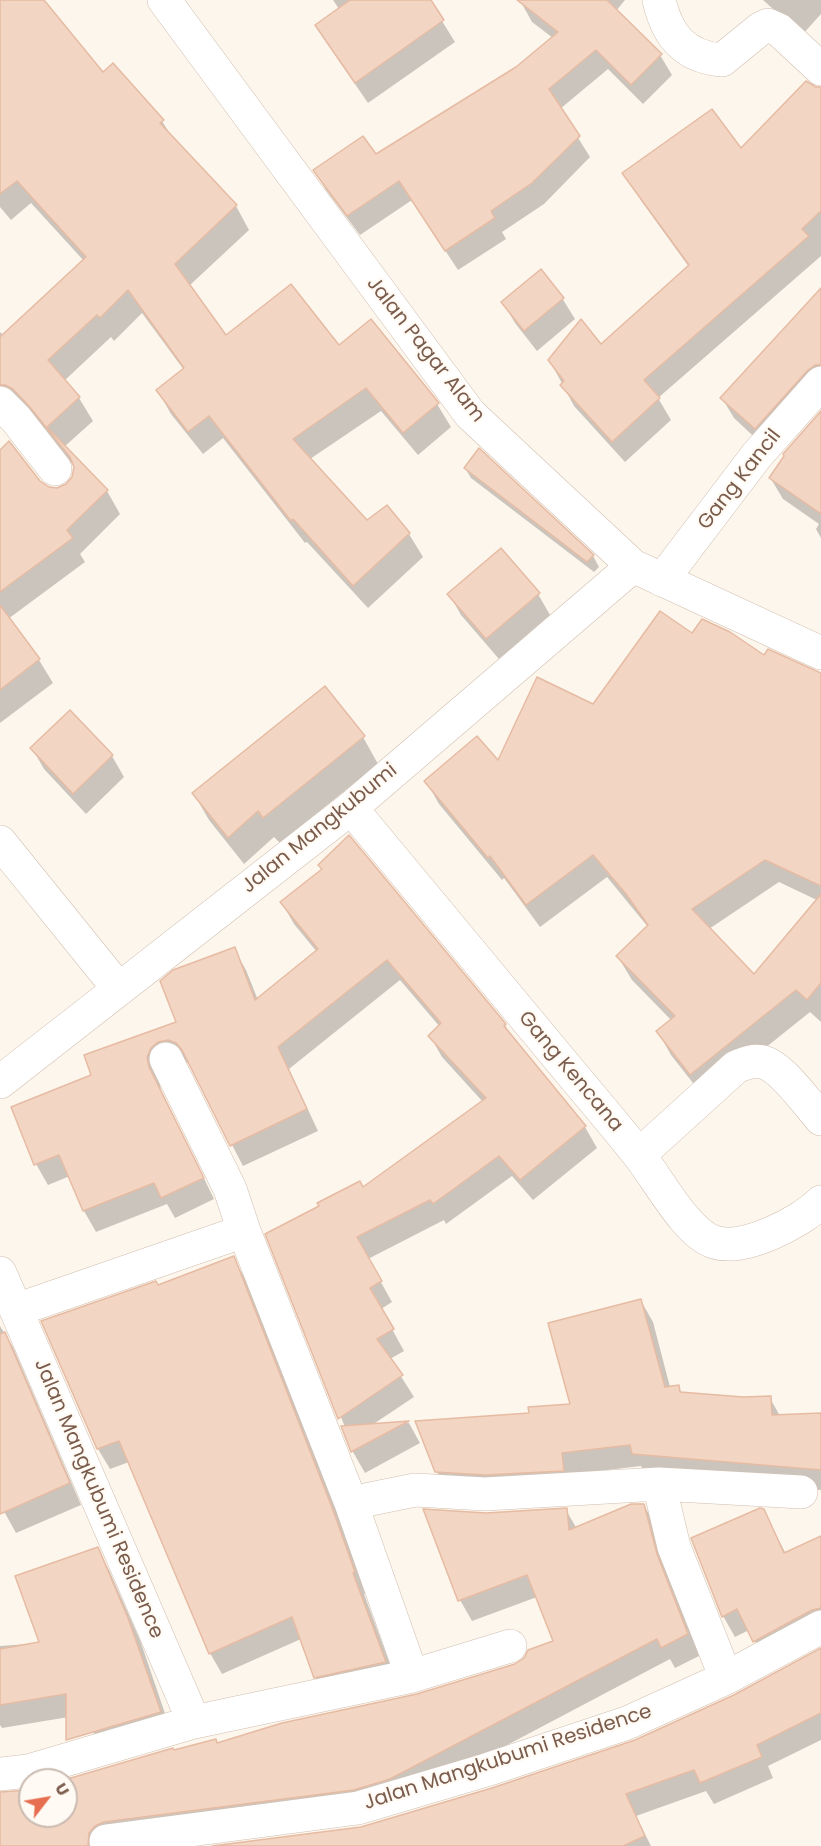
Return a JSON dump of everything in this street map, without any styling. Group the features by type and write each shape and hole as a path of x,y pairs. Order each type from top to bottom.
{"street":[{"name":"Jalan Pagar Alam","path":"164,0 470,414 633,566 821,653"},
{"path":"659,0 662,13 674,38 691,53 707,59 722,60 768,25 778,30 821,69"},
{"name":"Gang Kancil","path":"663,580 757,455 821,383"},
{"path":"0,403 16,419 55,469"},
{"name":"Jalan Mangkubumi","path":"0,1082 351,808 633,566"},
{"name":"Gang Kencana","path":"351,808 639,1155 688,1223 704,1237 715,1243 735,1243 765,1237 814,1209 821,1202"},
{"path":"0,842 118,988"},
{"path":"166,1059 230,1189 244,1231 351,1503 412,1676"},
{"path":"639,1155 736,1067 747,1062 766,1063 779,1071 821,1119"},
{"path":"16,1310 244,1231"},
{"name":"Jalan Mangkubumi Residence","path":"0,1273 194,1722"},
{"path":"351,1503 415,1490 485,1494 659,1484 801,1492"},
{"path":"659,1484 674,1546 726,1678"},
{"name":"Jalan Mangkubumi Residence","path":"106,1841 358,1808 486,1770 627,1723 726,1678 821,1627"},
{"path":"0,1774 28,1771 194,1722 412,1676 510,1646"}],"building":[{"path":"0,0 44,0 103,72 113,63 164,120 160,123 237,205 175,264 226,335 291,284 339,345 371,319 439,403 403,433 366,388 293,439 367,520 387,505 410,533 353,586 293,519 291,521 209,416 188,432 156,390 184,368 128,290 100,318 97,315 48,360 80,397 47,427 108,490 67,530 73,538 0,592 0,450 9,441 40,481 49,487 57,488 66,484 72,477 74,467 70,457 29,406 13,389 0,385 0,337 86,257 17,181 0,194"},
{"path":"350,0 431,0 444,20 355,83 315,25"},
{"path":"517,0 607,0 662,54 631,85 596,50 549,89 580,136 532,183 491,211 495,218 445,251 399,181 347,216 313,170 363,136 376,154 516,67 558,32"},
{"path":"806,81 816,87 821,87 821,211 802,229 809,236 644,380 660,398 612,442 560,385 564,381 548,360 581,319 601,344 689,265 622,173 712,109 741,148"},
{"path":"541,269 564,298 524,331 501,302"},
{"path":"821,288 821,365 815,365 807,371 755,429 720,398"},
{"path":"821,411 821,514 769,478 784,456 783,454"},
{"path":"479,448 594,555 587,562 464,468"},
{"path":"501,548 540,593 486,639 447,594"},
{"path":"0,605 40,659 0,690"},
{"path":"660,611 692,633 702,619 730,632 764,655 768,649 821,673 821,886 765,860 692,909 754,974 821,894 821,983 807,1000 796,990 690,1075 656,1031 675,1016 616,956 648,925 626,894 593,855 526,905 490,856 488,858 424,781 477,736 498,760 537,677 593,704"},
{"path":"325,686 365,736 263,818 258,811 228,838 192,793"},
{"path":"70,710 113,755 73,794 30,748"},
{"path":"349,835 506,1024 504,1026 586,1126 520,1180 499,1156 433,1204 430,1200 357,1237 382,1281 370,1288 394,1329 377,1339 403,1375 338,1419 265,1234 319,1206 317,1203 360,1181 363,1187 486,1098 428,1036 441,1023 387,960 278,1047 307,1109 230,1146 182,1050 176,1043 168,1040 158,1042 151,1048 147,1057 149,1067 204,1178 161,1198 154,1183 83,1211 59,1155 34,1165 11,1107 91,1075 84,1055 176,1022 160,981 173,970 235,947 255,1000 318,949 280,902 322,869 318,865"},
{"path":"234,1256 333,1510 355,1572 353,1573 386,1662 314,1678 292,1617 209,1654 119,1441 97,1449 41,1321 156,1281 158,1285"},
{"path":"641,1299 665,1387 679,1385 680,1392 743,1397 771,1396 772,1415 821,1413 821,1470 632,1454 630,1445 562,1453 564,1471 485,1475 435,1472 415,1421 529,1413 528,1407 570,1404 548,1323"},
{"path":"5,1332 70,1483 0,1514 0,1334"},
{"path":"409,1421 351,1452 341,1426"},
{"path":"631,1504 644,1504 657,1554 688,1634 661,1648 657,1639 390,1779 354,1790 104,1822 95,1826 89,1833 88,1846 0,1846 0,1792 18,1791 18,1828 78,1828 78,1776 173,1748 174,1750 216,1739 217,1743 282,1723 417,1694 515,1664 524,1658 528,1650 553,1641 527,1575 458,1601 423,1509 486,1513 567,1508 569,1530"},
{"path":"760,1508 764,1509 784,1553 821,1536 821,1608 812,1610 753,1642 737,1609 722,1617 691,1538"},
{"path":"98,1547 128,1618 161,1712 66,1740 66,1694 0,1705 0,1649 39,1642 15,1576"},
{"path":"821,1648 821,1713 757,1745 762,1757 700,1783 694,1770 626,1794 645,1836 623,1846 212,1846 361,1827 492,1788 635,1740 734,1695"}]}
